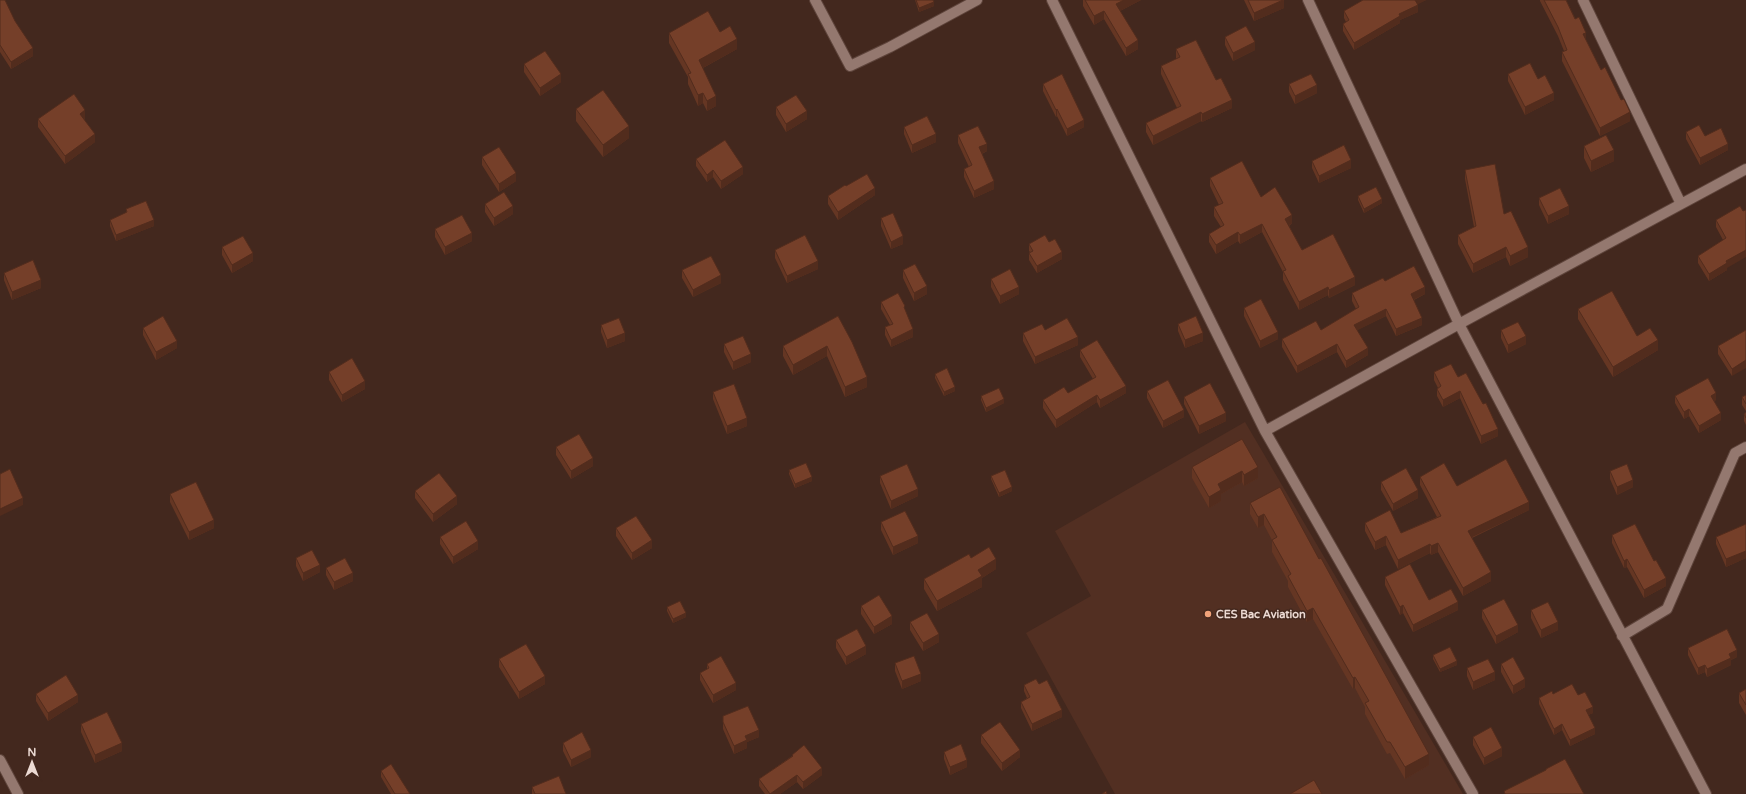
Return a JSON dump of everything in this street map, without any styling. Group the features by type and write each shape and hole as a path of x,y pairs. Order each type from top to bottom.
{"street":[{"path":"815,0 850,66 890,48 977,0"},
{"path":"1052,0 1265,431 1473,794"},
{"path":"1308,0 1459,324 1706,794"},
{"path":"1583,0 1681,204"},
{"path":"1265,431 1746,169"},
{"path":"1622,636 1667,609 1735,453 1746,447"},
{"path":"0,760 18,794"}],"shaded area":[{"name":"CES Bac Aviation","path":"1245,422 1463,794 1115,794 1026,633 1091,596 1055,531"}],"building":[{"path":"0,0 5,0 15,21 33,48 11,62 0,45"},
{"path":"916,0 933,0 934,2 919,8"},
{"path":"1085,0 1124,0 1116,4 1138,40 1126,48 1104,11 1094,16"},
{"path":"1248,0 1283,0 1254,13"},
{"path":"1363,0 1415,0 1418,5 1399,14 1400,16 1354,43 1343,24 1349,20 1344,11"},
{"path":"1544,0 1566,0 1575,19 1579,17 1586,33 1583,34 1601,70 1605,67 1621,100 1624,99 1630,112 1600,128 1562,52 1567,50 1558,27"},
{"path":"708,11 720,32 730,26 737,39 699,60 716,96 707,101 703,93 698,95 688,74 691,73 669,33"},
{"path":"1246,26 1255,42 1233,53 1225,37"},
{"path":"1196,40 1216,80 1221,78 1232,100 1202,114 1201,112 1153,136 1146,123 1181,106 1161,66 1180,57 1176,49"},
{"path":"545,51 561,74 540,88 524,64"},
{"path":"1530,63 1538,79 1545,75 1554,93 1525,107 1508,74"},
{"path":"1062,74 1084,120 1067,129 1043,84"},
{"path":"1311,74 1317,85 1295,96 1289,84"},
{"path":"603,90 629,126 603,145 576,109"},
{"path":"74,94 85,110 80,114 95,134 65,156 38,119"},
{"path":"796,95 807,111 786,124 776,107"},
{"path":"927,116 936,134 912,145 904,127"},
{"path":"1699,125 1705,136 1721,128 1728,144 1700,158 1686,132"},
{"path":"978,126 987,144 979,147 994,181 974,191 964,169 972,165 958,135"},
{"path":"1606,135 1614,150 1591,161 1584,146"},
{"path":"725,140 743,167 721,181 713,170 707,175 696,159"},
{"path":"1344,145 1351,160 1319,176 1312,161"},
{"path":"499,147 516,173 499,184 482,157"},
{"path":"1242,161 1261,197 1275,187 1292,215 1285,219 1302,250 1333,234 1355,277 1329,290 1328,287 1299,302 1283,271 1286,270 1262,224 1240,235 1238,232 1216,245 1209,234 1224,225 1214,207 1223,203 1210,178"},
{"path":"1495,164 1504,214 1511,211 1528,247 1510,256 1506,247 1473,264 1458,235 1476,226 1465,170"},
{"path":"867,174 875,188 838,212 828,196 845,185 846,186"},
{"path":"1376,187 1382,199 1364,209 1358,196"},
{"path":"1560,188 1569,206 1548,216 1539,198"},
{"path":"504,192 513,206 494,218 485,204"},
{"path":"146,201 154,220 116,235 110,220 127,212 126,209"},
{"path":"1740,206 1743,211 1746,210 1746,250 1726,261 1727,263 1709,274 1698,256 1726,238 1716,220"},
{"path":"893,213 903,236 891,242 881,218"},
{"path":"462,215 472,233 445,247 435,229"},
{"path":"805,235 818,261 787,276 775,250"},
{"path":"1045,235 1049,242 1055,239 1062,252 1037,266 1029,253 1033,251 1029,244"},
{"path":"243,236 253,253 232,265 222,247"},
{"path":"711,256 721,275 693,290 682,270"},
{"path":"33,260 41,280 12,292 4,273"},
{"path":"915,264 927,286 914,293 903,270"},
{"path":"1414,266 1425,287 1411,294 1422,318 1396,329 1386,309 1354,325 1368,348 1346,361 1337,344 1297,366 1282,339 1316,321 1321,330 1359,307 1352,293 1383,278 1385,281"},
{"path":"1010,269 1019,287 1000,296 991,279"},
{"path":"1612,291 1637,336 1650,328 1658,340 1613,367 1578,309"},
{"path":"898,293 905,306 904,307 913,329 891,340 885,327 893,324 881,302"},
{"path":"1261,299 1278,332 1260,341 1244,308"},
{"path":"163,316 177,341 156,352 143,328"},
{"path":"838,316 852,342 867,377 845,387 827,346 793,365 783,346"},
{"path":"1196,316 1203,333 1185,340 1178,324"},
{"path":"619,318 625,333 607,340 601,325"},
{"path":"1067,318 1078,337 1035,357 1023,333 1042,324 1045,330"},
{"path":"1518,322 1526,336 1508,345 1501,330"},
{"path":"1746,330 1746,360 1732,369 1718,346"},
{"path":"743,336 751,354 733,362 724,344"},
{"path":"1097,340 1126,386 1100,400 1097,395 1056,420 1043,400 1064,387 1068,393 1096,377 1080,350"},
{"path":"352,358 365,381 342,395 329,372"},
{"path":"1451,364 1458,377 1466,373 1483,404 1486,403 1498,429 1481,436 1460,391 1443,400 1437,389 1441,386 1434,372"},
{"path":"947,368 955,387 944,392 935,374"},
{"path":"1708,378 1716,393 1711,396 1721,413 1699,426 1689,409 1684,412 1675,396"},
{"path":"1168,380 1184,410 1163,421 1147,391"},
{"path":"1210,383 1226,413 1199,426 1184,397"},
{"path":"734,384 747,418 727,426 713,392"},
{"path":"999,388 1004,399 986,408 981,396"},
{"path":"1746,395 1746,404 1742,397"},
{"path":"579,434 593,458 571,471 556,447"},
{"path":"1242,439 1258,467 1244,475 1242,471 1218,484 1221,490 1209,497 1192,467"},
{"path":"1506,459 1529,502 1468,531 1491,572 1463,588 1438,543 1431,546 1430,544 1398,560 1386,536 1375,542 1365,523 1390,510 1401,533 1441,516 1420,477 1444,463 1457,486"},
{"path":"806,463 812,477 795,484 789,470"},
{"path":"907,464 918,489 891,501 880,476"},
{"path":"1627,464 1633,480 1617,487 1610,471"},
{"path":"1406,468 1418,490 1393,504 1381,482"},
{"path":"10,469 23,498 0,509 0,474"},
{"path":"1005,470 1012,487 999,493 991,476"},
{"path":"439,473 457,496 433,514 415,491"},
{"path":"196,482 214,520 189,532 170,494"},
{"path":"1280,487 1319,559 1321,558 1429,754 1405,767 1390,742 1387,742 1365,703 1369,701 1355,677 1353,678 1313,608 1307,611 1288,576 1291,574 1272,540 1277,537 1264,514 1258,517 1250,503"},
{"path":"905,511 918,536 893,547 881,522"},
{"path":"636,516 652,540 632,553 616,528"},
{"path":"466,521 478,541 453,557 440,537"},
{"path":"1635,524 1654,561 1656,560 1666,578 1644,590 1627,559 1624,561 1612,535"},
{"path":"1746,524 1746,551 1726,559 1716,537"},
{"path":"989,547 996,559 978,570 982,576 937,601 924,579 969,554 971,558"},
{"path":"312,550 320,565 303,573 296,558"},
{"path":"345,558 353,573 334,582 326,568"},
{"path":"1410,564 1429,600 1451,589 1458,602 1413,625 1403,605 1400,607 1385,577"},
{"path":"879,595 892,616 874,627 861,606"},
{"path":"1504,599 1518,625 1496,636 1482,610"},
{"path":"680,601 686,613 673,619 667,607"},
{"path":"1548,602 1558,622 1541,630 1531,610"},
{"path":"927,613 939,634 923,643 910,622"},
{"path":"857,629 866,646 846,657 836,640"},
{"path":"1727,629 1737,650 1729,654 1731,658 1707,669 1705,665 1698,668 1688,648"},
{"path":"526,644 545,676 519,692 499,659"},
{"path":"1450,647 1457,661 1440,669 1433,655"},
{"path":"721,656 736,683 713,695 700,673 709,668 707,664"},
{"path":"914,656 921,674 902,681 895,663"},
{"path":"1513,657 1525,679 1513,686 1501,664"},
{"path":"1488,659 1495,672 1473,682 1467,668"},
{"path":"66,675 78,695 48,713 36,694"},
{"path":"1036,679 1039,684 1047,680 1062,710 1032,724 1021,702 1030,697 1024,685"},
{"path":"1572,684 1578,695 1585,692 1593,707 1586,710 1595,728 1570,740 1562,724 1554,729 1539,698 1552,691 1553,694"},
{"path":"1746,689 1746,705 1739,693"},
{"path":"748,706 759,730 745,736 747,740 734,746 723,722 723,716"},
{"path":"107,712 122,743 95,755 81,724"},
{"path":"1000,722 1020,750 1002,763 981,735"},
{"path":"1491,727 1502,748 1484,758 1473,737"},
{"path":"582,732 591,750 571,760 563,743"},
{"path":"961,744 967,760 950,767 944,752"},
{"path":"804,745 822,768 803,782 797,775 770,794 759,779 793,756 792,755"},
{"path":"1565,759 1584,794 1505,794 1504,791"},
{"path":"391,764 410,794 395,794 381,771"},
{"path":"559,776 566,794 535,794 532,787"},
{"path":"1314,780 1322,794 1290,794"}],"place":[{"name":"CES Bac Aviation","path":"1208,614"}]}
